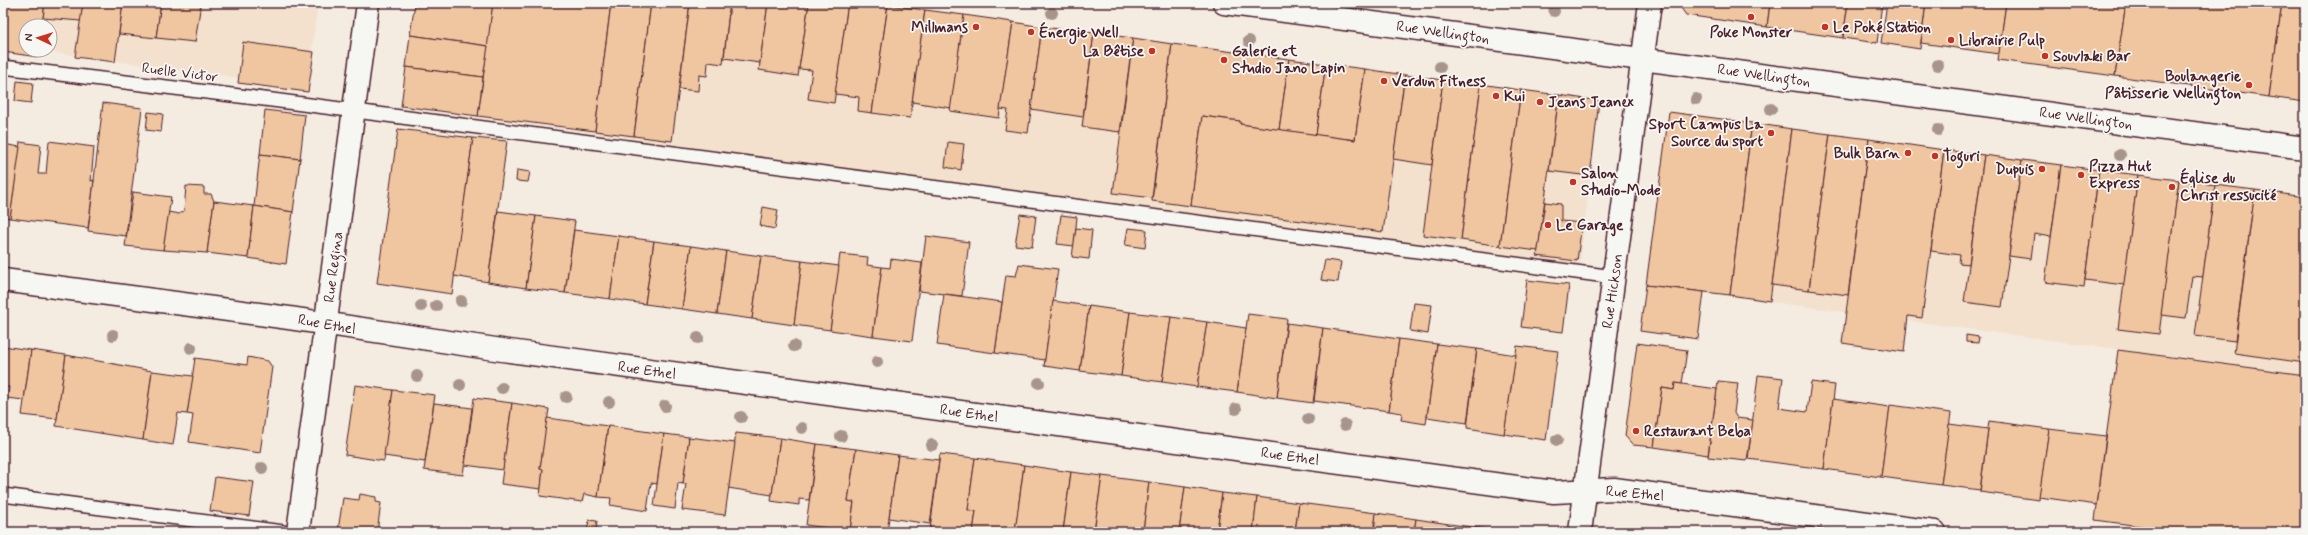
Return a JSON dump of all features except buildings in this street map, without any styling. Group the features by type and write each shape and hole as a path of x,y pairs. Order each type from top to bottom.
{"street":[{"name":"Rue Regina","path":"298,532 368,3"},
{"name":"Rue Wellington","path":"1224,3 2305,148"},
{"name":"Rue Hickson","path":"1580,532 1650,3"},
{"name":"Rue Ethel","path":"3,280 495,349 1554,492 1614,489 1935,532"}],"lane":[{"name":"Ruelle Victor","path":"3,66 1614,277"},
{"path":"3,495 283,532"}],"shaded area":[{"path":"3,3 318,3 307,87 58,53 58,18 18,18 18,48 3,46"},
{"path":"415,3 874,3 1599,101 1579,273 401,106"},
{"path":"1575,3 1611,3 1605,7"},
{"path":"1669,112 2305,197 2305,375 1646,285"}],"place":[{"name":"Poke Monster","path":"1751,17"},
{"name":"Millmans","path":"976,27"},
{"name":"Le Poké Station","path":"1825,27"},
{"name":"Énergie Well","path":"1031,32"},
{"name":"Librairie Pulp","path":"1951,40"},
{"name":"La Bêtise","path":"1152,51"},
{"name":"Souvlaki Bar","path":"2045,56"},
{"name":"Galerie et Studio Jano Lapin","path":"1224,60"},
{"name":"Verdun Fitness","path":"1384,81"},
{"name":"Boulangerie Pâtisserie Wellington","path":"2249,85"},
{"name":"Kui","path":"1496,96"},
{"name":"Jeans Jeanex","path":"1540,102"},
{"name":"Sport Campus La Source du sport","path":"1771,133"},
{"name":"Bulk Barn","path":"1908,153"},
{"name":"Toguri","path":"1935,156"},
{"name":"Dupuis","path":"2042,169"},
{"name":"Pizza Hut Express","path":"2081,175"},
{"name":"Salon Studio-Mode","path":"1573,182"},
{"name":"Église du Christ ressucité","path":"2172,187"},
{"name":"Le Garage","path":"1548,225"},
{"name":"Restaurant Beba","path":"1636,431"}]}
